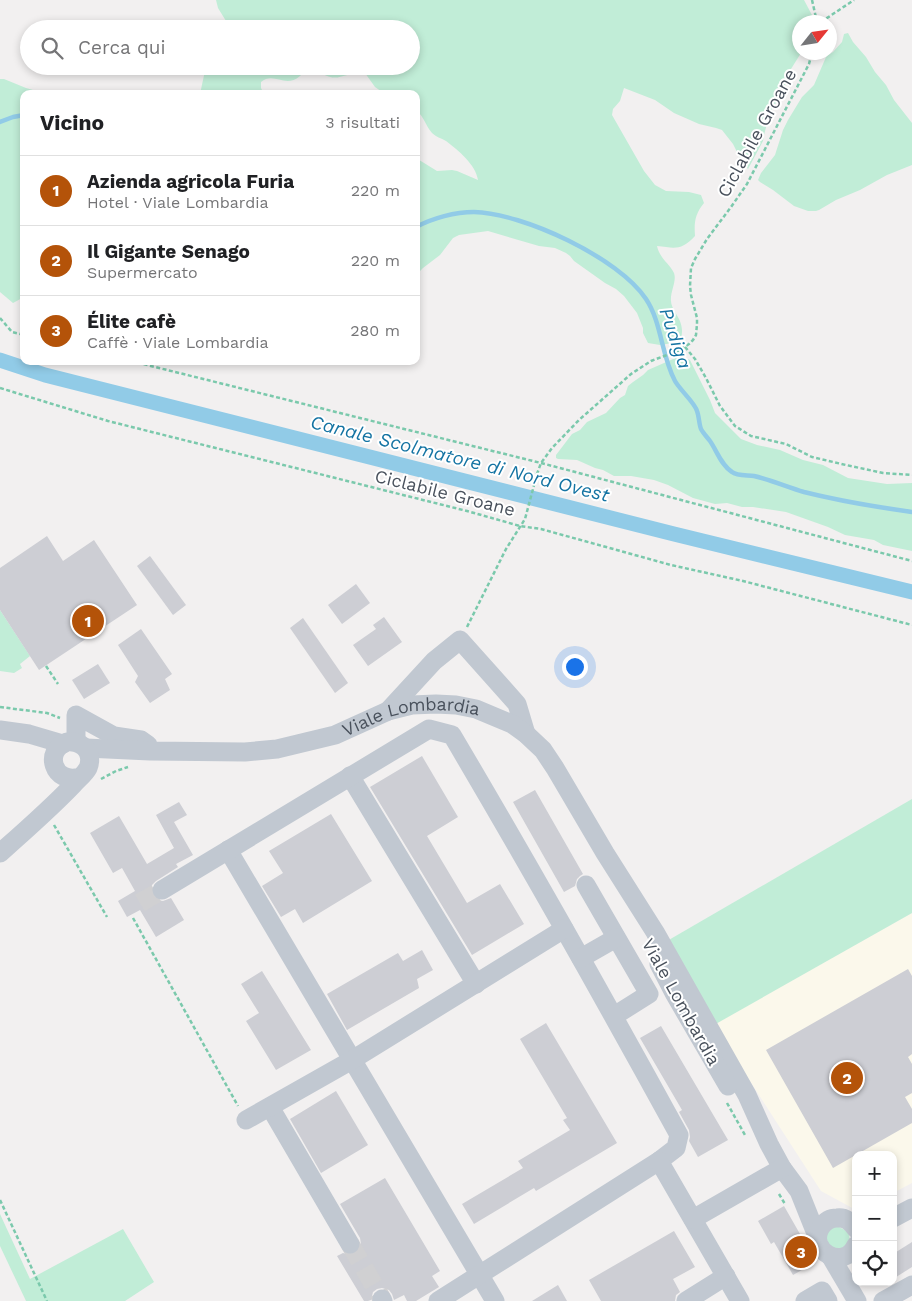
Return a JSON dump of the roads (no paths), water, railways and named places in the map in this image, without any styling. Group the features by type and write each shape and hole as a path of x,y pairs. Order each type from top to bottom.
{"street":[{"path":"388,711 434,661 460,640 517,704 526,734"},
{"name":"Viale Lombardia","path":"7,730 75,745 154,751 245,752 277,749 335,735 388,711 412,705 456,705 476,709 512,724 543,750 654,932 747,1095 769,1144 775,1172 809,1199 850,1221"},
{"path":"0,853 49,816 87,777 90,760 89,754 75,745 69,717 114,736 141,740 154,751"},
{"path":"162,890 429,728 452,735 614,1016 679,1135 676,1148 659,1161 438,1301"},
{"name":"Viale Lombardia","path":"7,730 27,740 55,767"},
{"path":"49,816 54,795 54,756 56,750 75,745"},
{"name":"Viale Lombardia","path":"87,777 103,764 154,751"},
{"path":"55,767 61,775 67,778 87,777"},
{"path":"350,776 476,984"},
{"path":"228,850 494,1301"},
{"path":"586,885 649,994 614,1016"},
{"path":"246,1120 352,1060 564,929"},
{"path":"581,958 616,938"},
{"path":"270,1107 350,1244"},
{"path":"659,1161 726,1276 735,1299"},
{"path":"693,1220 775,1172"},
{"name":"Viale Lombardia","path":"799,1191 820,1248 831,1257"},
{"path":"897,1216 912,1208"},
{"path":"817,1236 822,1224 827,1220 833,1218 850,1221"},
{"path":"831,1257 838,1258 844,1256 852,1249"},
{"path":"831,1257 855,1297"},
{"path":"686,1301 726,1276"},
{"path":"891,1299 912,1285"},
{"path":"805,1301 822,1291 828,1301"}],"waterway":[{"name":"Pudiga","path":"0,122 20,116"},
{"name":"Pudiga","path":"420,225 452,214 474,212 494,214 543,229 593,254 615,268 646,299 659,329 670,371 675,381 696,408 701,429 728,469 737,474 754,476 804,492 858,504 912,512"},
{"name":"Canale Scolmatore di Nord Ovest","path":"0,360 45,375 674,534 912,592"}],"tunnel":[{"path":"140,903 162,890"},
{"path":"350,1244 382,1299"}],"place":[{"name":"Azienda agricola Furia","path":"88,621"},
{"name":"Il Gigante Senago","path":"847,1078"},
{"name":"Élite cafè","path":"801,1252"}]}
